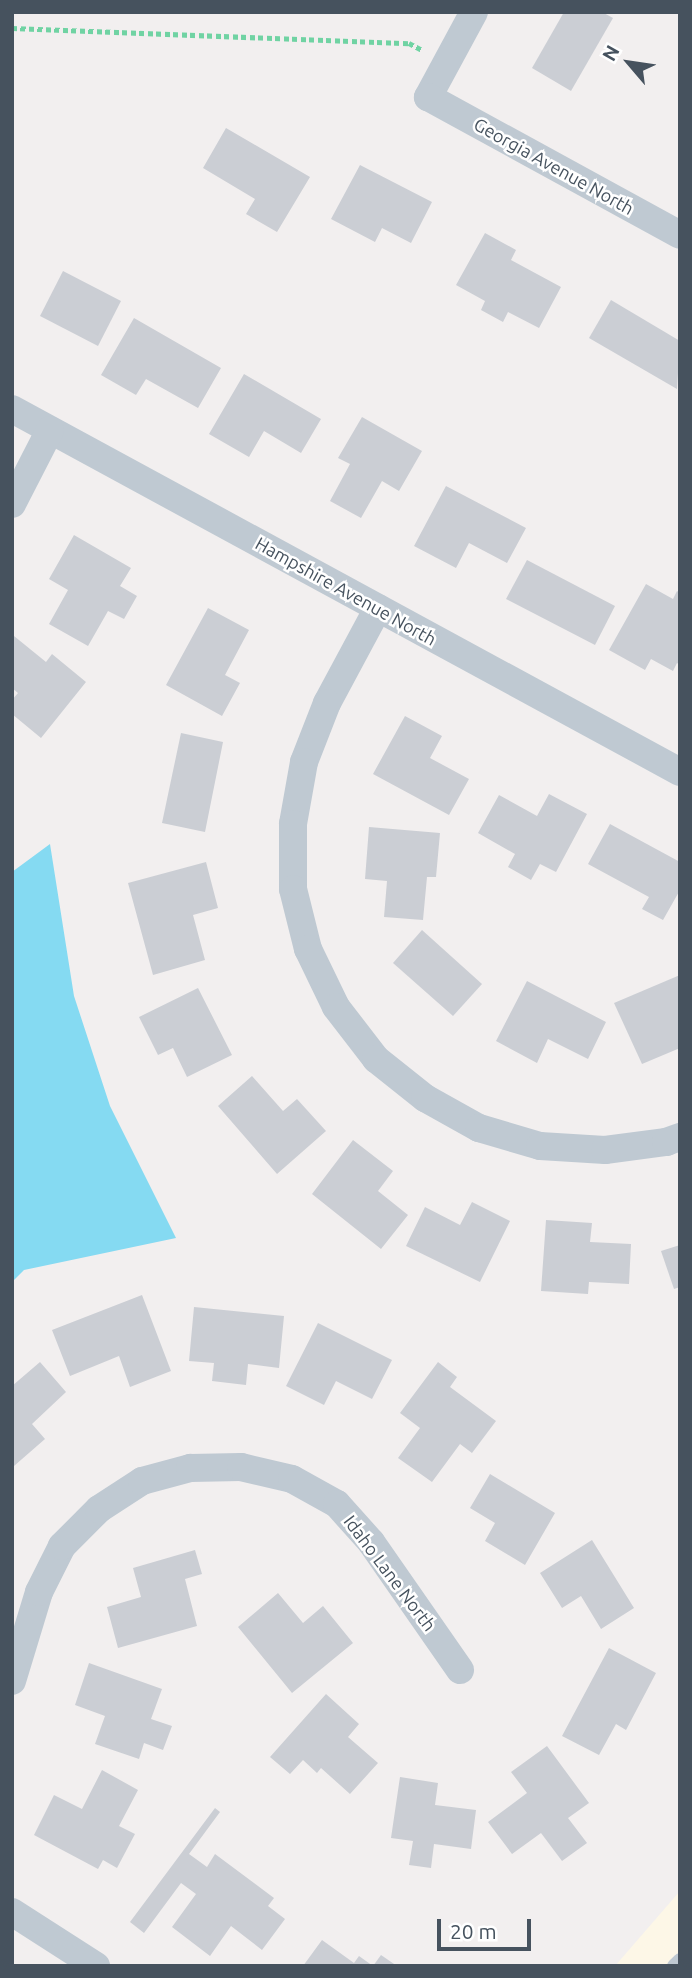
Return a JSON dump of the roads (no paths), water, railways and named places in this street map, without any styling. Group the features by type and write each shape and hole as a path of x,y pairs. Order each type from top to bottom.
{"street":[{"name":"Georgia Avenue North","path":"474,12 428,97 680,235"},
{"name":"Hampshire Avenue North","path":"12,409 680,772"},
{"path":"12,504 50,430"},
{"path":"378,608 327,704 304,762 293,824 293,889 308,949 335,1007 376,1059 425,1098 479,1128 540,1146 605,1150 666,1142 680,1137"},
{"name":"Idaho Lane North","path":"12,1681 39,1592 62,1546 99,1509 142,1481 190,1468 241,1467 292,1479 337,1504 371,1542 460,1670"},
{"path":"12,1912 44,1929 96,1966"}],"lane":[{"path":"674,1966 680,1960"}],"water":[{"path":"50,844 74,996 110,1106 176,1238 24,1270 12,1282 12,872"}]}
